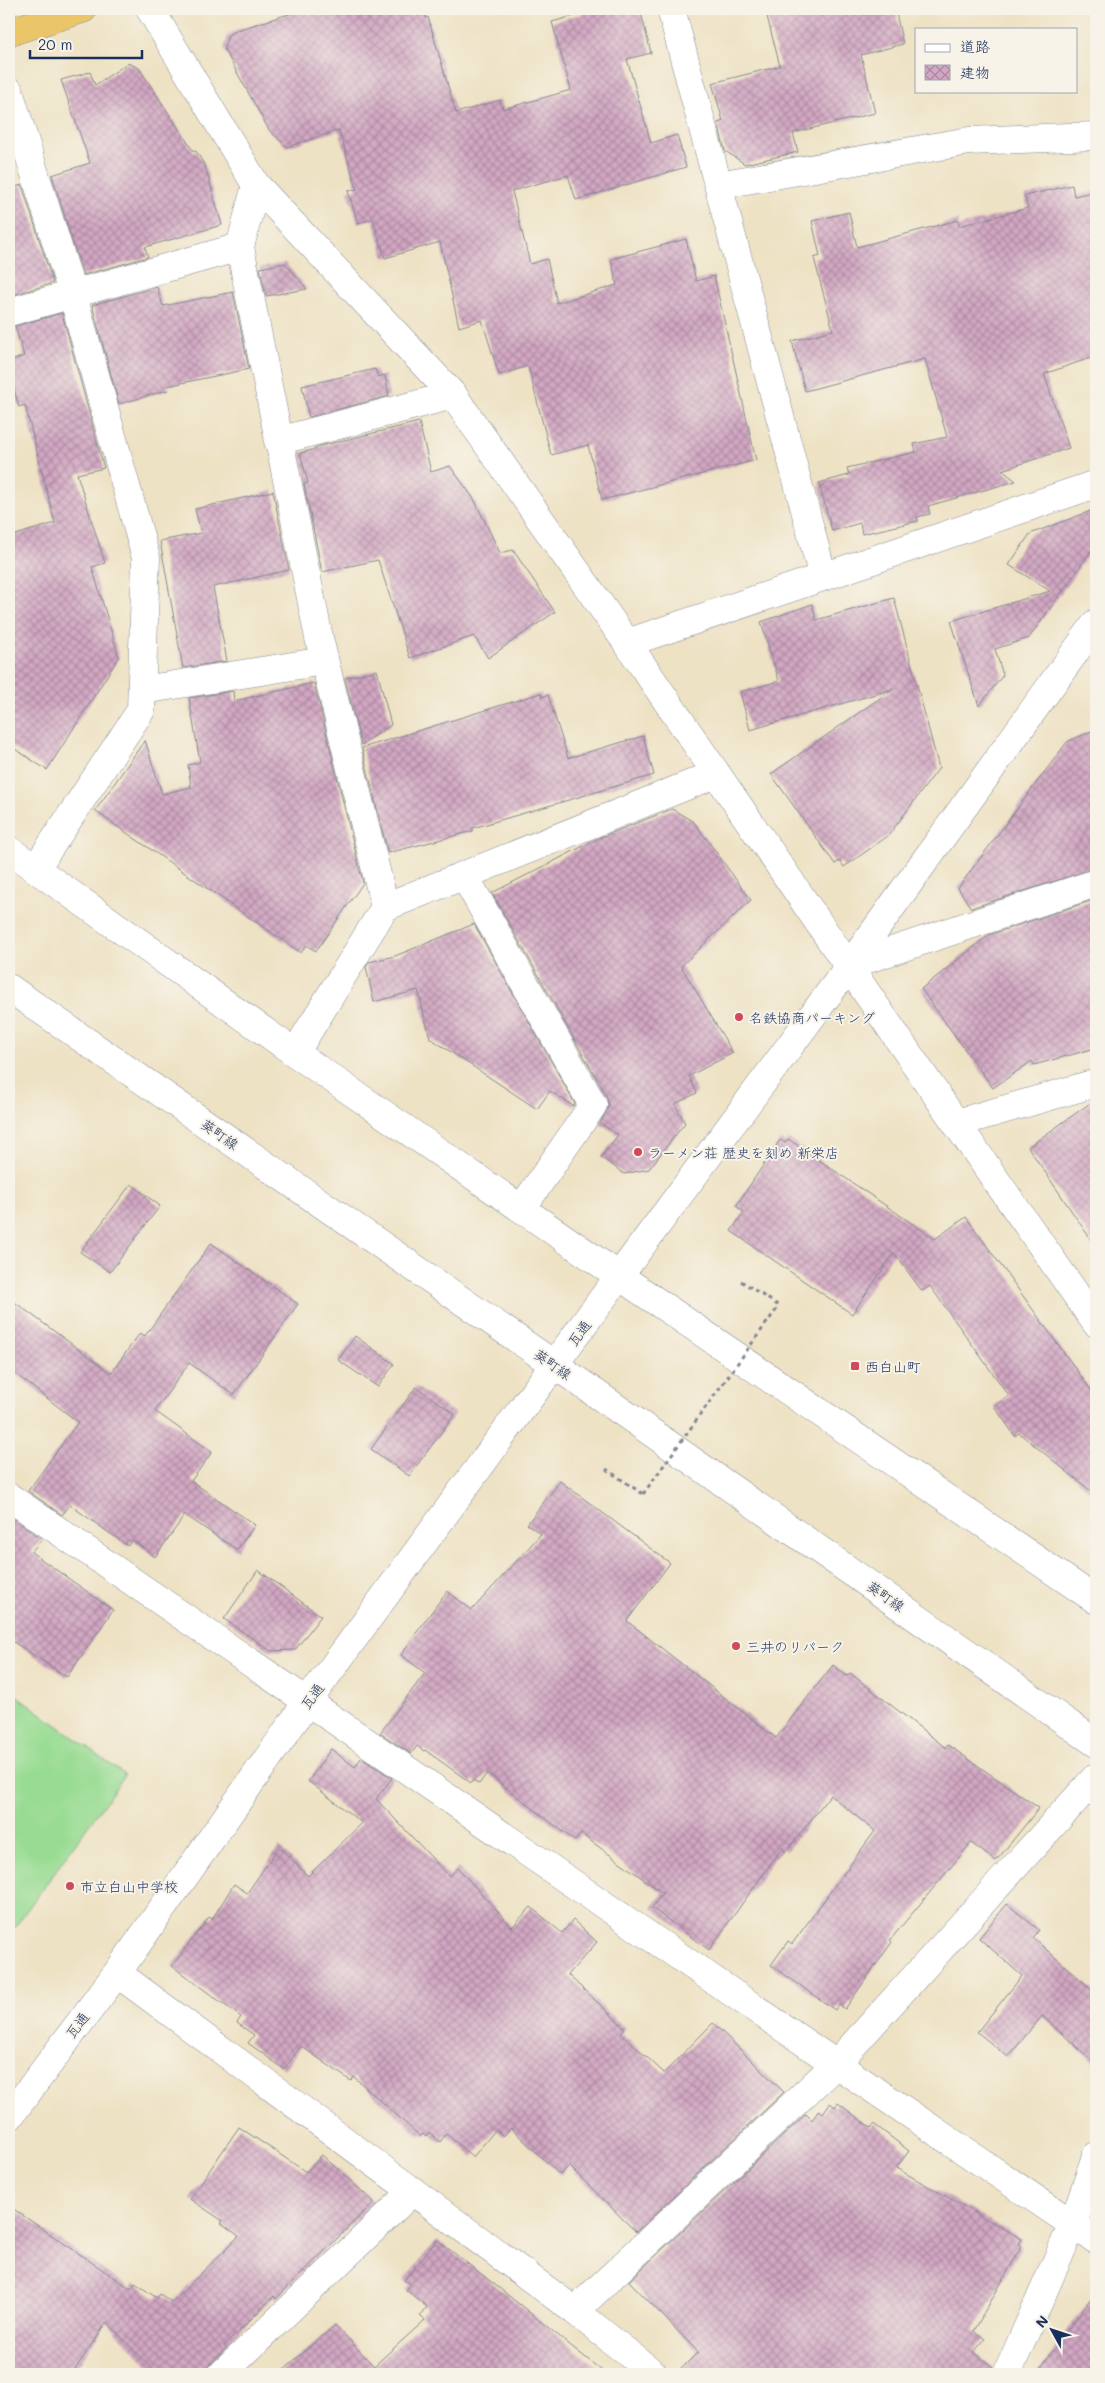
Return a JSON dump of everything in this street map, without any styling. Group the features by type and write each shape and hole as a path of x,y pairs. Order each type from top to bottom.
{"highway":[{"path":"9,32 83,9"}],"street":[{"path":"150,9 256,185 453,395 627,643 1096,1323"},
{"path":"672,9 823,577"},
{"path":"9,91 72,292 146,558 141,710 36,868"},
{"path":"718,185 969,141 1096,136"},
{"path":"256,185 240,247 324,661 385,907"},
{"path":"9,312 72,292 240,247"},
{"path":"278,441 453,395"},
{"path":"627,643 1096,484"},
{"name":"瓦通","path":"9,2117 117,1973 308,1701 619,1276 850,965 1096,623"},
{"path":"143,690 324,661"},
{"path":"295,1053 385,907 716,774"},
{"path":"9,850 295,1053 1096,1600"},
{"path":"464,875 593,1105 522,1208"},
{"path":"850,965 1096,883"},
{"name":"葵町線","path":"9,988 555,1365 1096,1743"},
{"path":"957,1123 1096,1084"},
{"path":"9,1497 1096,2240"},
{"path":"575,2311 836,2064 1096,1777"},
{"path":"117,1973 575,2311 654,2374"},
{"path":"1007,2374 1073,2224 1096,2156"},
{"path":"222,2374 413,2191"}],"path":[{"path":"606,1469 644,1494 778,1306 741,1281"}],"green space":[{"path":"9,1690 125,1775 9,1935"}],"building":[{"path":"305,9 424,9 456,113 500,100 503,109 571,90 552,22 599,9 640,9 651,53 627,59 651,143 677,135 686,167 576,200 568,175 512,191 530,264 547,259 557,303 617,285 611,259 686,239 696,281 714,276 756,460 602,500 588,445 551,455 528,366 499,375 482,320 459,327 440,242 385,258 373,219 358,223 348,191 357,189 339,130 287,147 269,130 224,49 228,35 237,30"},
{"path":"765,9 895,9 903,44 861,55 875,113 793,133 798,152 745,164 725,151 718,123 723,121 712,83 780,66"},
{"path":"128,63 139,68 205,166 222,225 145,247 148,257 83,275 52,175 90,163 61,80 90,72 95,85"},
{"path":"22,185 53,283 9,296 9,189"},
{"path":"1072,185 1074,196 1096,191 1096,356 1044,374 1069,448 1002,470 1016,481 928,506 930,514 917,517 918,521 862,534 860,523 832,531 819,483 849,475 847,468 916,452 914,444 947,437 925,359 805,391 792,341 833,330 814,258 820,256 812,221 849,212 857,247 958,220 959,226 1028,208 1024,196"},
{"path":"285,263 307,289 266,296 260,268"},
{"path":"157,287 163,306 233,292 249,369 167,386 168,390 119,404 92,305"},
{"path":"62,313 104,468 77,474 105,563 92,567 119,657 47,770 9,745 9,537 55,523 25,405 19,407 9,371 9,362 24,356 15,326"},
{"path":"375,369 378,377 385,375 389,396 309,417 302,386"},
{"path":"419,422 431,472 450,466 474,499 500,553 513,550 555,612 488,658 474,636 410,658 378,560 322,572 304,484 308,483 300,453 316,449 316,447"},
{"path":"273,491 289,570 213,587 227,661 183,668 160,541 201,533 195,509"},
{"path":"1096,509 1096,544 1029,638 995,649 1003,675 979,706 951,621 1050,591 1009,565 1030,534"},
{"path":"894,598 939,768 888,836 844,867 840,861 835,864 771,774 893,689 750,730 740,692 779,681 761,622 812,604 816,620"},
{"path":"377,670 391,725 361,745 345,678"},
{"path":"314,683 363,883 316,951 306,945 301,953 95,811 145,740 162,794 191,787 188,765 200,762 189,698 233,691 234,701"},
{"path":"541,693 542,697 548,695 568,758 643,736 654,775 473,828 473,831 388,853 362,748"},
{"path":"1096,729 1096,868 971,908 958,888 1067,742"},
{"path":"672,809 694,822 751,900 681,966 733,1053 689,1076 697,1093 675,1104 685,1123 649,1169 624,1174 601,1157 618,1135 600,1123 609,1106 607,1097 492,893 599,838"},
{"path":"1096,899 1096,1048 1034,1065 1032,1061 993,1088 921,989 989,935"},
{"path":"474,924 575,1104 573,1106 550,1091 537,1109 430,1038 418,990 374,1002 366,967 369,962 395,956"},
{"path":"1096,1099 1096,1247 1028,1147"},
{"path":"788,1139 935,1239 966,1217 1096,1397 1096,1495 1019,1433 1015,1436 994,1406 1009,1396 930,1286 922,1291 894,1253 852,1314 731,1231 744,1212 736,1206 780,1140 785,1143"},
{"path":"131,1184 160,1206 110,1272 80,1252"},
{"path":"211,1243 298,1304 234,1395 189,1363 155,1411 212,1452 191,1481 255,1525 237,1550 185,1515 155,1557 132,1540 128,1546 70,1505 62,1515 28,1491 78,1422 9,1369 9,1298 111,1373 140,1333 145,1336"},
{"path":"355,1336 394,1364 378,1387 338,1360"},
{"path":"416,1387 455,1414 409,1476 371,1449"},
{"path":"560,1481 670,1563 627,1621 776,1738 833,1665 847,1676 850,1673 946,1748 948,1745 1039,1808 996,1861 971,1843 890,1940 892,1942 845,2009 839,2005 835,2010 771,1965 788,1941 792,1944 875,1831 830,1795 786,1852 782,1848 709,1950 652,1908 663,1893 581,1834 575,1841 487,1773 479,1784 473,1780 471,1783 425,1750 417,1746 411,1754 380,1733 425,1673 401,1655 414,1636 447,1591 472,1610 541,1534 527,1524"},
{"path":"9,1516 42,1539 31,1552 113,1610 67,1677 9,1639"},
{"path":"258,1570 321,1616 295,1650 271,1651 224,1619"},
{"path":"331,1749 355,1767 361,1758 392,1778 376,1799 449,1876 458,1868 512,1927 531,1907 562,1933 573,1920 597,1942 568,1975 625,2028 621,2033 664,2073 713,2023 784,2092 636,2232 569,2166 560,2175 511,2128 503,2136 496,2129 473,2157 446,2134 440,2142 429,2132 426,2136 423,2134 420,2136 354,2077 351,2081 301,2046 284,2069 248,2043 254,2035 237,2023 241,2017 172,1966 209,1917 212,1919 234,1884 247,1893 279,1847 308,1876 362,1823 308,1781"},
{"path":"1007,1904 1039,1930 1033,1938 1096,1993 1096,2064 1042,2016 1008,2057 977,2032 1022,1976 979,1938"},
{"path":"830,2103 835,2107 838,2103 871,2128 874,2124 909,2151 896,2168 1022,2239 1019,2244 1022,2246 974,2331 985,2339 974,2352 993,2367 992,2374 676,2374 698,2352 629,2281 806,2114 812,2120 819,2110 823,2113"},
{"path":"239,2127 306,2172 322,2155 374,2202 276,2299 274,2296 224,2346 226,2348 211,2363 207,2374 157,2374 107,2322 72,2374 9,2374 9,2206 131,2289 135,2283 157,2298 160,2294 172,2302 239,2236 221,2223 223,2221 190,2199"},
{"path":"437,2240 606,2374 278,2374 335,2325 374,2366 425,2320 420,2316 427,2307 406,2290 410,2285 404,2280"},
{"path":"1096,2291 1096,2374 1036,2374"}],"place":[{"name":"名鉄協商パーキング","path":"739,1017"},
{"name":"ラーメン荘 歴史を刻め 新栄店","path":"638,1152"},
{"name":"西白山町","path":"855,1366"},
{"name":"三井のリパーク","path":"736,1646"},
{"name":"市立白山中学校","path":"70,1886"}]}
